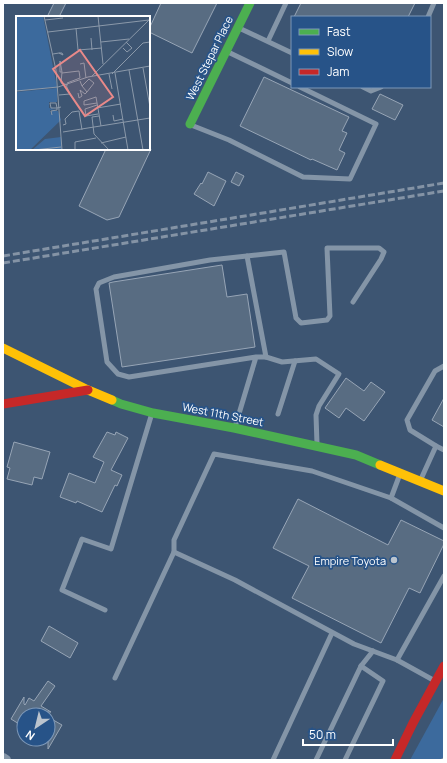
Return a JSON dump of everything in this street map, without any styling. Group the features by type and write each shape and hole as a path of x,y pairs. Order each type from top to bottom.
{"street":[{"name":"West Stepar Place","path":"190,124 250,3"},
{"name":"West 11th Street","path":"3,348 88,390 121,404 356,454 444,491"},
{"path":"3,404 88,390"},
{"path":"395,760 444,666"}],"lane":[{"path":"268,41 286,3"},
{"path":"428,16 434,3"},
{"path":"238,28 291,52"},
{"path":"226,51 291,83"},
{"path":"190,124 229,140 303,178 350,179 376,124 302,88"},
{"path":"365,88 371,91 378,88"},
{"path":"317,446 316,415 319,406 339,374 316,359 282,362 266,357 256,357 130,377 118,374 107,362 96,289 100,283 114,277 210,260 284,252 296,318 301,323 327,320 330,316 327,248 379,248 384,252 381,260 353,302"},
{"path":"247,256 266,357"},
{"path":"234,428 256,357"},
{"path":"278,414 295,361"},
{"path":"444,366 435,371 407,420 410,430 444,450"},
{"path":"105,610 62,590 82,539 111,548 153,412"},
{"path":"420,481 436,446"},
{"path":"114,678 174,552 174,540 214,454 312,471 391,498 444,528"},
{"path":"391,498 401,473"},
{"path":"174,552 235,580 354,644 397,660 436,681"},
{"path":"397,660 444,576"},
{"path":"273,760 332,633"},
{"path":"316,760 361,666 373,651"},
{"path":"345,760 383,681 361,666"}],"path":[{"path":"442,760 444,756"}],"shaded area":[{"path":"444,698 444,760 410,760"}],"building":[{"path":"54,3 66,3 60,16 48,16"},
{"path":"161,3 217,3 192,53 150,32 150,27"},
{"path":"301,3 415,3 408,16 294,16"},
{"path":"264,77 349,117 342,131 347,133 339,150 345,153 337,170 312,159 311,160 240,126"},
{"path":"380,94 403,105 395,120 372,109"},
{"path":"151,149 119,217 107,220 79,206 106,150"},
{"path":"208,172 226,181 214,206 194,194 201,183 202,184"},
{"path":"236,172 244,176 239,186 231,182"},
{"path":"222,265 227,297 247,294 255,347 122,367 109,283"},
{"path":"346,378 364,391 371,382 385,392 364,421 346,408 339,418 325,408"},
{"path":"444,398 444,427 432,420"},
{"path":"107,432 115,435 116,432 128,438 111,470 122,475 117,486 115,485 102,512 77,501 76,503 60,497 69,473 95,483 104,462 93,457"},
{"path":"14,442 50,452 42,479 34,477 32,485 7,479 10,468 7,467"},
{"path":"298,499 388,545 401,520 444,541 444,544 420,593 409,588 381,643 292,598 309,566 273,548"},
{"path":"49,626 78,643 70,658 41,641"},
{"path":"48,681 55,686 41,706 43,707 18,707 24,697 25,705 29,698 34,701"},
{"path":"16,711 16,722 11,719"},
{"path":"56,722 62,725 56,735"}],"railway":[{"path":"3,256 444,183"},
{"path":"3,263 444,191"}],"traffic: fast":[{"path":"190,124 250,3"},
{"path":"112,400 153,413 234,428 356,455 380,465"}],"traffic: slow":[{"path":"3,348 88,390 112,400"},
{"path":"380,465 444,491"}],"traffic: jam":[{"path":"3,404 88,390"},
{"path":"395,760 444,666"}],"place":[{"name":"Empire Toyota","path":"394,560"}]}
